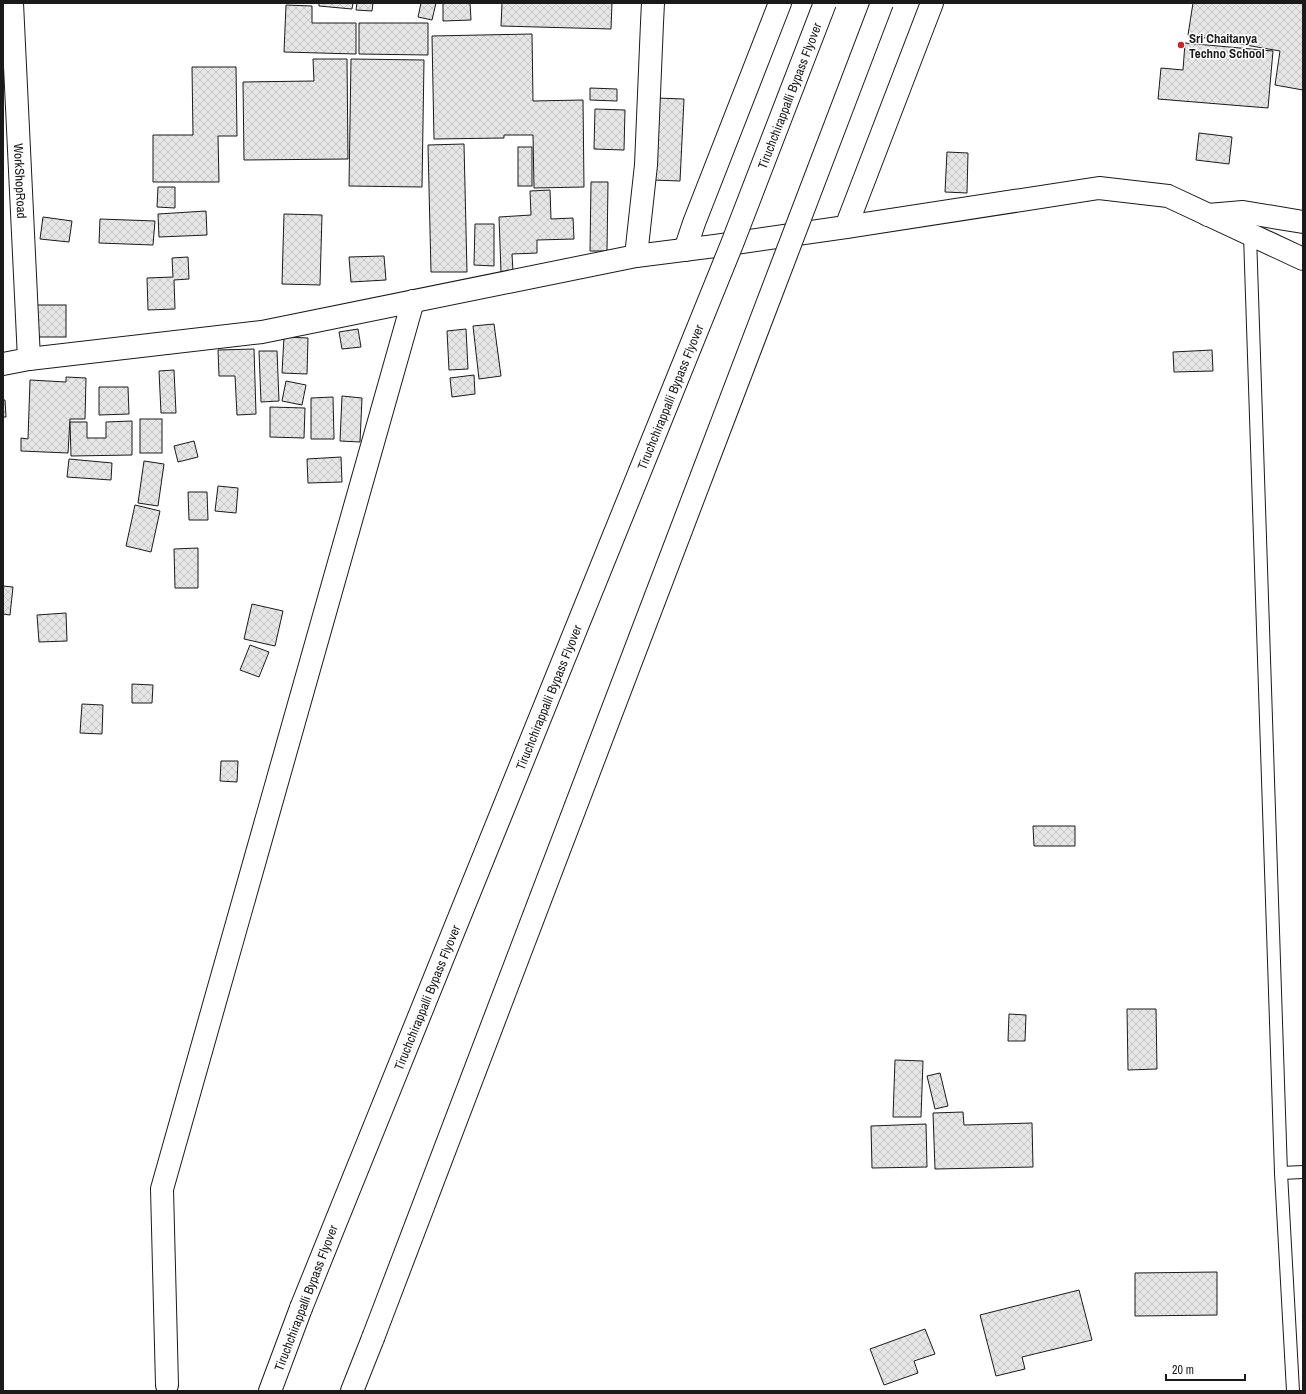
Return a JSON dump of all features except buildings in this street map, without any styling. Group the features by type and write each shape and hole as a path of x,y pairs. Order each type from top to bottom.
{"main road":[{"name":"WorkShopRoad","path":"12,3 29,359"},
{"path":"636,256 646,165 654,3"},
{"path":"685,250 780,3"},
{"name":"Tiruchchirappalli Bypass Flyover","path":"270,1391 301,1308 732,244 825,3"},
{"path":"352,1391 882,3"},
{"path":"846,227 932,3"},
{"path":"3,364 29,359 262,332 636,256 846,227 1099,188 1168,196 1303,259"},
{"path":"1208,215 1243,212 1303,222"},
{"path":"167,1385 162,1189 413,301"}],"lane":[{"path":"1250,235 1281,1173 1293,1391"},
{"path":"1281,1173 1303,1172"}],"place":[{"name":"Sri Chaitanya Techno School","path":"1181,45"}]}
